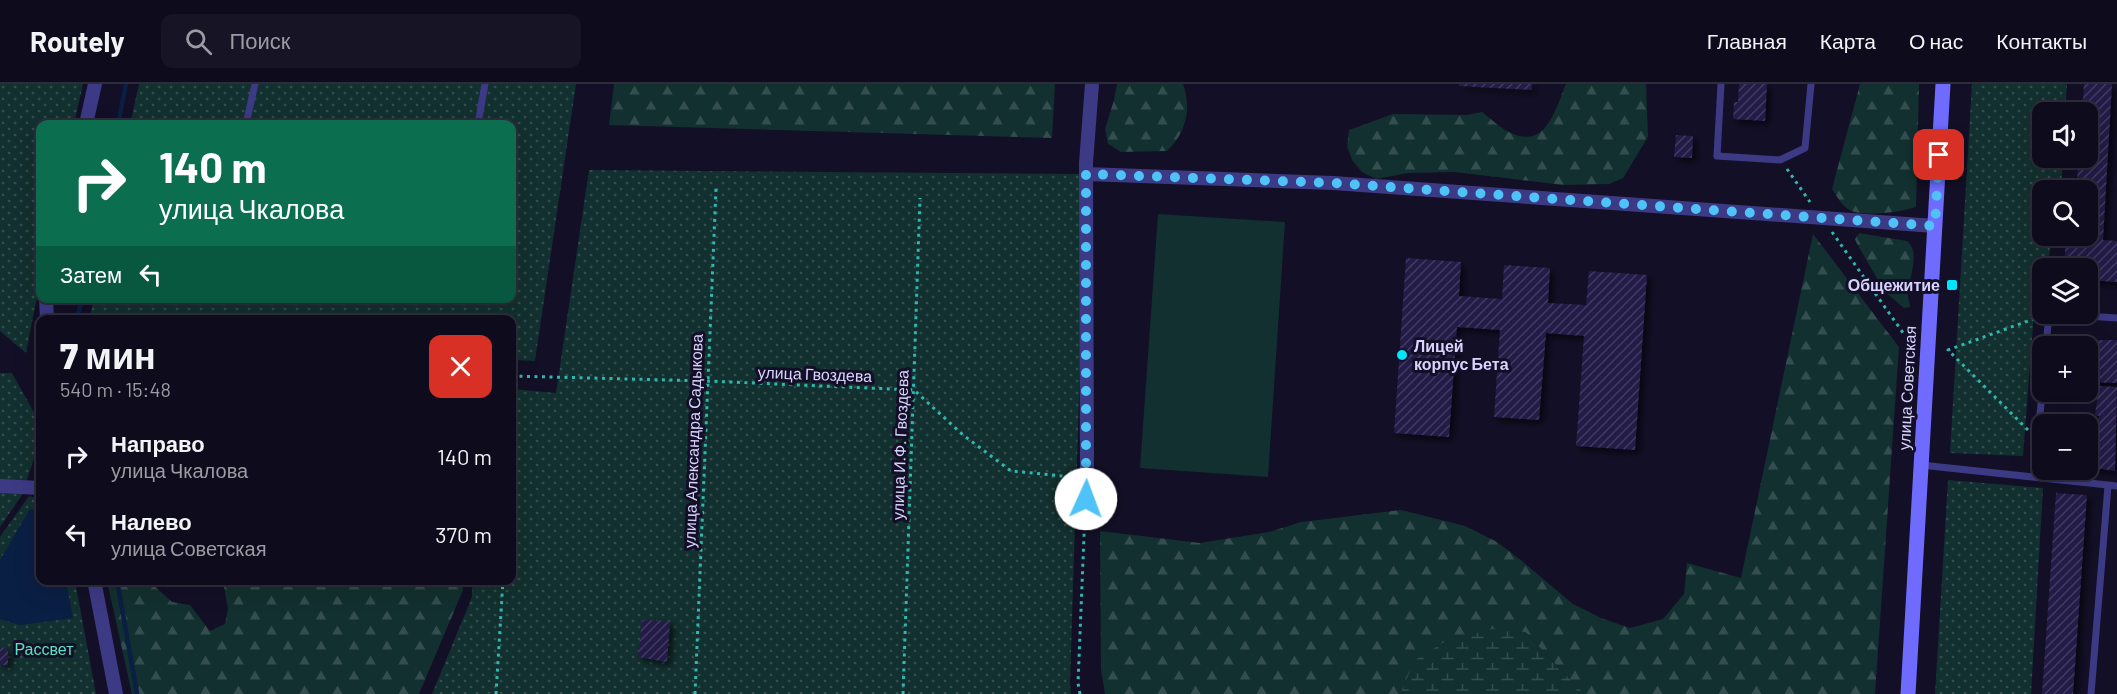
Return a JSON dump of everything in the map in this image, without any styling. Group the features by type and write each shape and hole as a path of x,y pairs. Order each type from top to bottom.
{"street":[{"path":"87,120 95,84"},
{"path":"1087,476 1086,174 1092,84"},
{"name":"улица Советская","path":"1908,694 1943,84"},
{"path":"1086,174 1333,183 1935,226"},
{"path":"0,486 36,488"},
{"path":"95,585 116,694"}],"lane":[{"path":"247,120 255,84"},
{"path":"479,120 485,84"},
{"path":"1722,84 1716,156 1780,160 1805,148 1811,84"},
{"path":"2098,317 2117,318"},
{"path":"1921,465 2032,476"},
{"path":"2064,480 2117,486"},
{"path":"2091,694 2108,486"}],"path":[{"path":"1780,160 1913,347"},
{"name":"улица Александра Садыкова","path":"695,694 716,188"},
{"name":"улица И.Ф. Гвоздева","path":"903,694 920,198"},
{"path":"2032,320 1948,350 2032,434"},
{"name":"улица Гвоздева","path":"516,376 914,390"},
{"path":"914,390 963,435 1011,471 1070,477 1087,476 1078,683 1080,694"},
{"path":"496,694 503,585"}],"green space":[{"path":"0,84 83,84 75,120 36,120 36,302 26,353 0,331"},
{"path":"139,84 576,84 535,361 516,360 516,315 90,315 93,303 516,303 516,120 131,120"},
{"path":"614,84 1055,84 1052,138 609,125"},
{"path":"1117,84 1183,84 1187,102 1186,120 1179,136 1167,151 1121,152 1108,144 1105,129"},
{"path":"1566,84 1646,84 1648,137 1623,178 1609,184 1563,185 1454,172 1408,173 1376,179 1362,172 1352,160 1347,146 1349,130 1393,114 1467,115 1482,112 1509,132 1532,136 1540,132 1553,116"},
{"path":"1860,84 1919,84 1916,207 1885,213 1855,212 1844,206 1832,189"},
{"path":"1972,84 2067,84 2066,102 2032,102 2032,168 2062,168 2062,180 2032,180 2032,246 2050,246 2049,258 2032,258 2033,324 2023,456 1950,453"},
{"path":"589,170 1086,174 1071,694 432,694 472,597 472,585 516,585 516,389 556,393"},
{"path":"1158,214 1285,222 1268,477 1140,468"},
{"path":"1859,233 1907,241 1911,246 1914,258 1908,295 1910,307 1904,308 1885,292 1857,244 1855,239"},
{"path":"1813,234 1899,347 1875,694 1584,694 1525,632 1416,660 1400,694 1105,694 1101,669 1100,531 1200,543 1269,532 1301,522 1401,510 1465,526 1497,542 1573,604 1601,618 1630,628 1663,619 1684,594 1687,563 1741,578"},
{"path":"0,373 12,373 36,416 36,452 22,495 0,527"},
{"path":"1948,480 2043,488 2031,694 1935,694"},
{"name":"Рассвет","path":"29,496 36,498 36,585 76,585 96,694 0,694 0,537"},
{"path":"108,585 153,585 172,602 190,605 210,631 225,624 228,609 224,585 462,585 463,590 419,694 132,694"},
{"path":"1492,629 1525,632 1584,694 1400,694 1415,660 1444,642"}],"water":[{"path":"30,509 36,510 36,585 67,585 73,618 20,625 0,619 0,560"}],"building":[{"path":"1459,84 1532,84 1532,90 1459,86"},
{"path":"1739,84 1767,84 1765,121 1733,119 1734,102 1738,102"},
{"path":"2084,84 2112,84 2103,240 2117,241 2117,282 2098,281 2098,258 2065,258 2065,246 2098,246 2098,180 2077,180 2078,168 2098,168 2098,102 2083,102"},
{"path":"1676,135 1693,136 1692,158 1674,157"},
{"name":"Лицей корпус Бета","path":"1406,258 1461,262 1459,296 1502,299 1504,265 1550,268 1548,303 1586,305 1589,271 1647,275 1635,450 1576,446 1584,336 1546,333 1539,420 1494,417 1500,330 1457,327 1449,437 1394,433"},
{"path":"2098,340 2117,340 2117,383 2098,382"},
{"path":"2099,386 2117,387 2115,471 2098,468 2099,416 2095,414"},
{"path":"2056,493 2087,495 2073,694 2042,694"},
{"path":"642,620 670,621 667,662 638,657"},
{"path":"0,647 8,648 8,665 0,665"}],"waterway":[{"path":"119,120 126,84"},
{"path":"78,315 81,303"},
{"path":"118,585 137,694"}],"place":[{"name":"Общежитие","path":"1952,285"},
{"name":"Лицей корпус Бета","path":"1402,355"}],"route":[{"path":"1086,499 1086,174 1333,183 1935,226 1939,155"}]}
